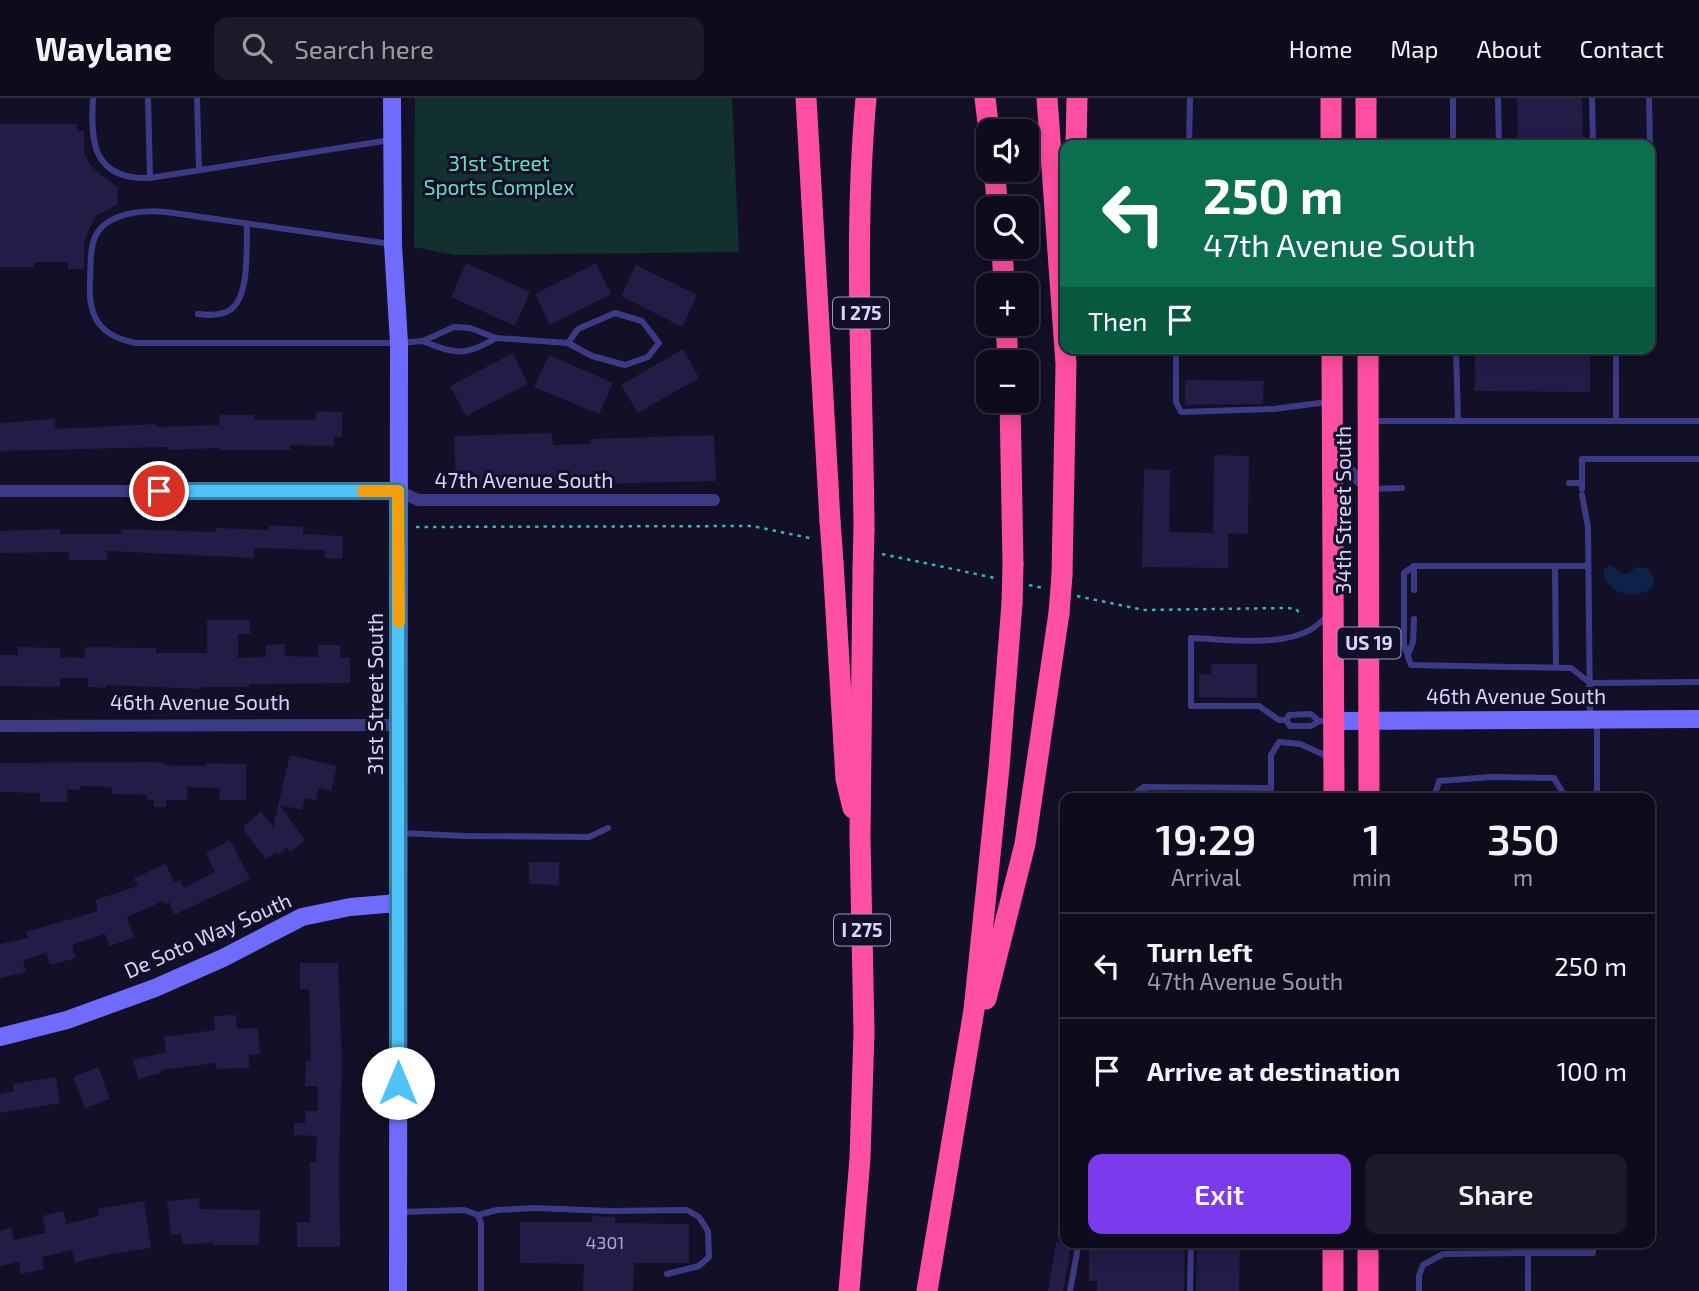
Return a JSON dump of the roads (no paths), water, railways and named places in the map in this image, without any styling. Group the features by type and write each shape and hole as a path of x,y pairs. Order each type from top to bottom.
{"highway":[{"path":"806,98 846,779 860,837"},
{"name":"I 275","path":"849,1291 860,1158 864,1032 860,837 864,529 859,235 866,98"},
{"path":"985,98 988,119"},
{"path":"1047,98 1060,266"},
{"path":"1076,140 1077,98"},
{"path":"1331,98 1331,140"},
{"path":"1366,98 1366,140"},
{"name":"34th Street South","path":"1332,354 1333,610 1326,721 1334,759 1334,793"},
{"name":"34th Street South","path":"1368,354 1369,793"},
{"path":"957,1113 1025,844 1059,613 1067,356"},
{"path":"927,1291 974,1010 988,887 1012,603 1010,413"},
{"path":"1333,1248 1333,1291"},
{"path":"1368,1248 1368,1291"}],"street":[{"name":"31st Street South","path":"392,98 393,245 399,343 398,1291"},
{"path":"1333,456 1369,489"},
{"name":"47th Avenue South","path":"0,491 398,491 418,500 714,500"},
{"name":"46th Avenue South","path":"1326,721 1699,719"},
{"name":"46th Avenue South","path":"0,726 399,725"},
{"name":"De Soto Way South","path":"0,1037 67,1020 155,988 223,958 302,917 350,907 398,903"}],"lane":[{"path":"93,98 93,144 100,159 112,171 132,178 150,178 392,140"},
{"path":"148,98 150,178"},
{"path":"197,98 199,170"},
{"path":"1189,140 1190,98"},
{"path":"1452,98 1453,140"},
{"path":"1498,98 1499,140"},
{"path":"1592,98 1593,140"},
{"path":"1649,98 1650,140"},
{"path":"393,245 152,211 120,215 97,233 92,249 90,286 93,313 102,328 119,339 136,343 399,343 423,341 454,327 470,328 496,338 568,343 592,356 625,365 648,357 659,343 642,321 615,313 578,329 568,343"},
{"path":"198,314 228,312 237,304 245,277 247,224"},
{"path":"423,341 449,352 464,353 478,349 496,338"},
{"path":"1176,354 1175,402 1181,412 1274,409 1288,405 1333,402"},
{"path":"1456,354 1458,421"},
{"path":"1616,354 1616,421"},
{"path":"1368,421 1699,421"},
{"path":"1597,793 1590,683 1588,527 1582,489 1582,459 1699,459"},
{"path":"1569,483 1582,489"},
{"path":"1369,489 1402,488"},
{"path":"1588,566 1414,566 1404,573 1404,645 1412,665 1572,668 1590,683 1699,682"},
{"path":"1414,566 1414,590"},
{"path":"1555,566 1556,667"},
{"path":"1326,721 1311,726 1290,726 1259,706 1191,706 1191,638 1278,640 1312,630 1333,610"},
{"path":"1408,655 1413,642 1414,619"},
{"path":"1282,720 1289,715 1311,714 1326,721"},
{"path":"1271,793 1271,755 1279,742 1300,744 1334,759"},
{"path":"1435,793 1439,781 1492,777 1554,778 1563,793"},
{"path":"1138,793 1144,787 1271,788"},
{"path":"1144,787 1145,793"},
{"path":"398,833 589,837 608,828"},
{"path":"398,1212 464,1210 478,1215 497,1210 535,1208 687,1210 699,1217 708,1231 709,1257 699,1266 667,1274"},
{"path":"478,1215 481,1223 481,1291"},
{"path":"1070,1291 1078,1248"},
{"path":"1190,1291 1191,1248"},
{"path":"1419,1291 1419,1276 1423,1265 1443,1254 1593,1253 1593,1248"},
{"path":"1528,1253 1528,1291"}],"water":[{"path":"1610,565 1623,574 1636,567 1647,568 1654,578 1653,587 1638,594 1615,590 1605,578 1603,569"}],"park label":[{"name":"31st Street Sports Complex","path":"499,176"}]}
